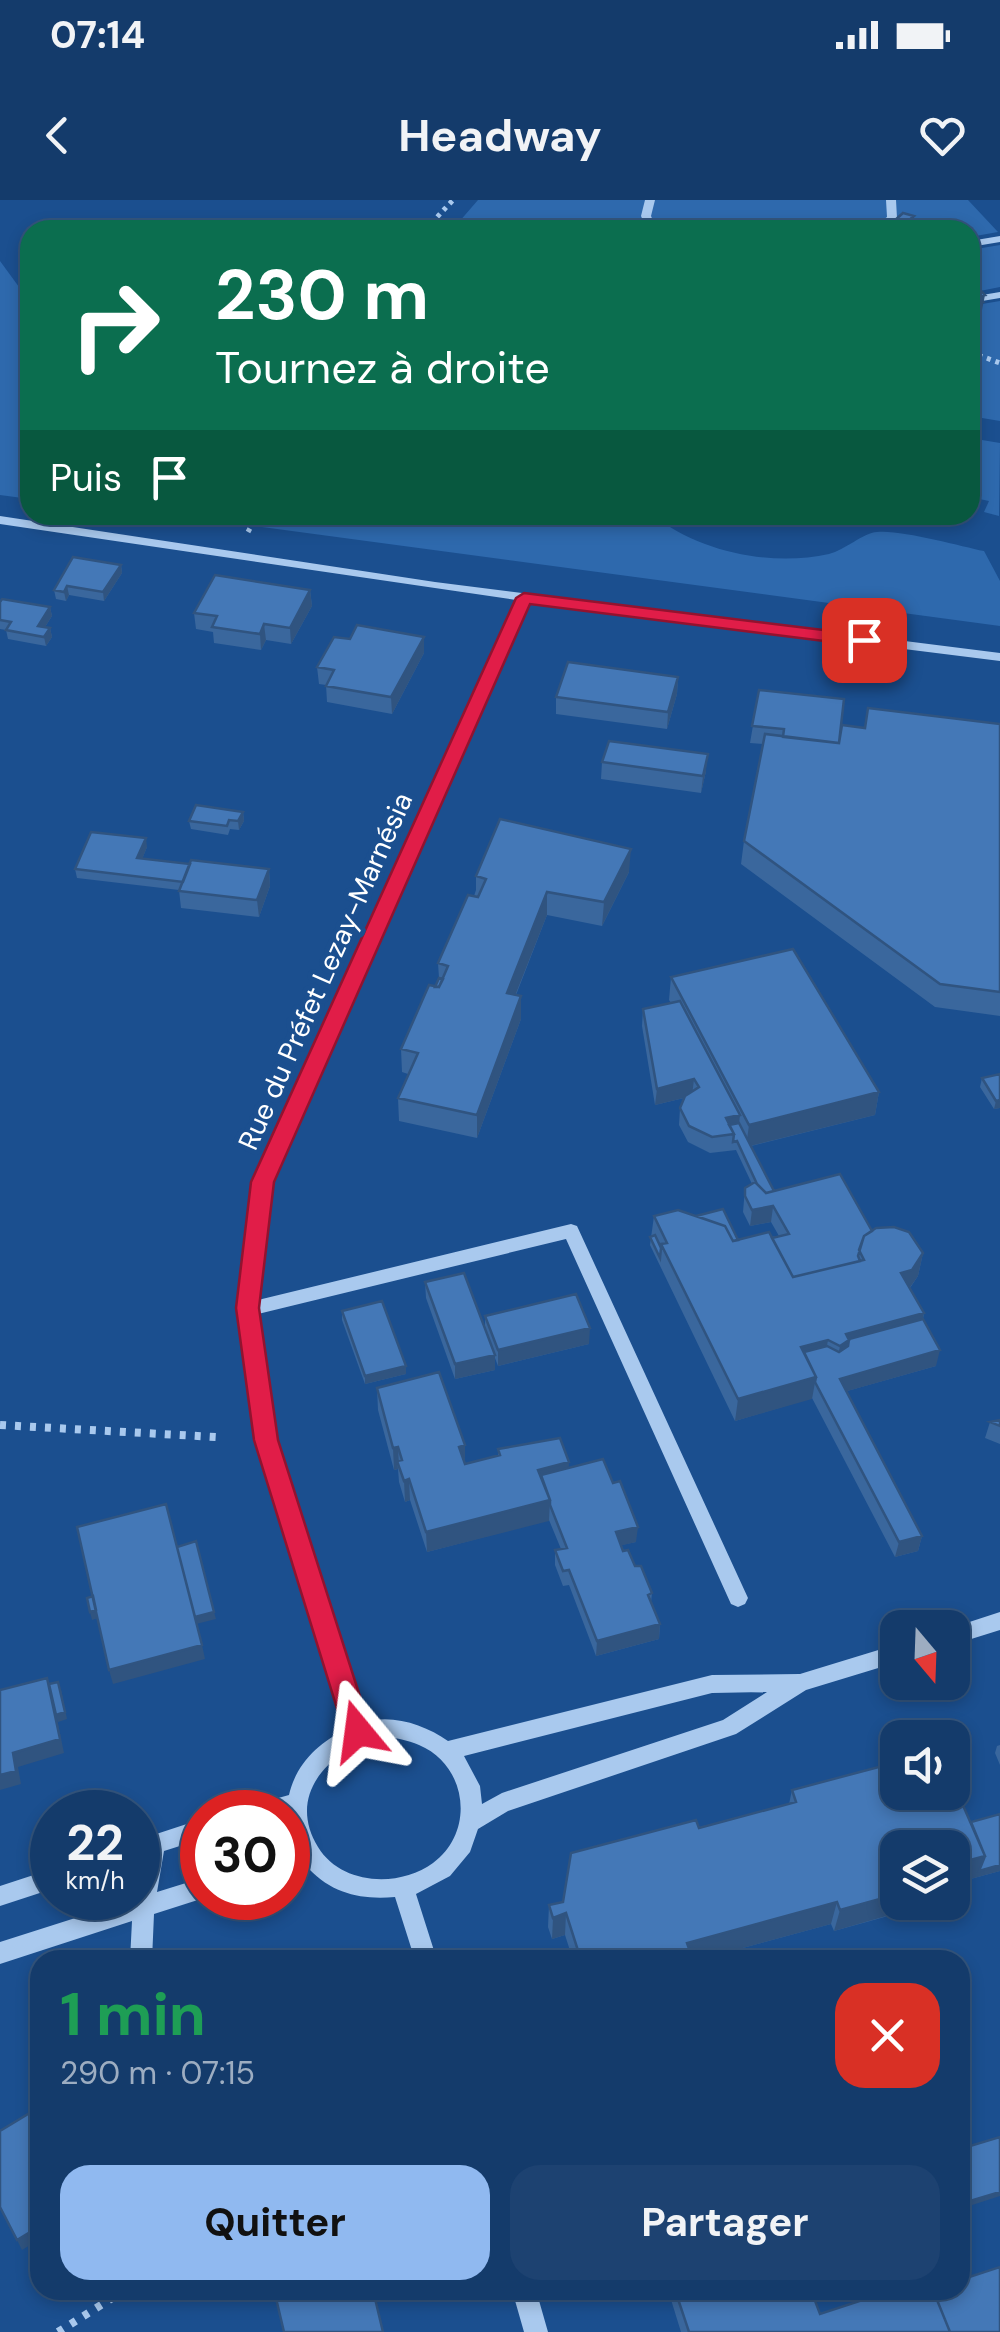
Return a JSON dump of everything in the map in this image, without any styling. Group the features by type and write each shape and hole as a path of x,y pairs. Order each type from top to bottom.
{"street":[{"path":"34,525 524,598 1000,658"},
{"name":"Rue du Préfet Lezay-Marnésia","path":"358,1731 266,1440 248,1308 262,1182 524,598"},
{"path":"248,1308 571,1231 738,1598"},
{"path":"970,1630 1000,1621"},
{"path":"450,1750 712,1684 800,1682 880,1658"},
{"path":"472,1822 502,1803 729,1728 800,1682"},
{"path":"300,1790 316,1758 335,1742 358,1731 382,1726 408,1728 430,1736 450,1750 466,1772 473,1796 472,1822 448,1865 403,1888 361,1888 326,1871 310,1854"},
{"path":"0,1896 30,1886"},
{"path":"403,1888 423,1950"},
{"path":"0,1953 101,1920"},
{"path":"142,1950 143,1920"},
{"path":"527,2300 536,2332"}],"path":[{"path":"434,220 453,200"},
{"path":"0,1425 216,1437"},
{"path":"58,2332 109,2300"}],"shaded area":[{"path":"478,200 968,200 998,232 980,235 980,220 461,220"},
{"path":"1000,245 1000,287 980,291 980,248"},
{"path":"0,261 20,288 20,498 0,495"},
{"path":"1000,301 1000,421 980,418 980,304"},
{"path":"980,440 1000,443 999,516 984,512 989,501 980,499"},
{"path":"667,525 714,547 784,559 829,554 872,533 900,533 984,551 1000,581 1000,626 262,527"}],"building":[{"path":"903,213 914,216 909,220 895,220"},
{"path":"73,557 121,565 103,592 67,586 64,592 54,590"},
{"path":"215,575 310,590 290,628 264,624 260,634 212,627 217,616 194,613"},
{"path":"2,599 50,607 38,626 50,628 44,637 6,630 11,622 0,620"},
{"path":"357,625 424,637 391,697 326,686 334,670 317,667 334,637 350,639"},
{"path":"568,662 678,677 668,712 556,697"},
{"path":"759,690 844,699 839,743 783,737 784,729 752,726"},
{"path":"868,708 1000,724 1000,992 940,984 744,841 765,734 839,743 842,725 865,728"},
{"path":"609,741 708,754 703,776 602,762"},
{"path":"196,805 243,812 238,821 229,820 227,826 189,821"},
{"path":"500,819 631,849 604,902 547,892 507,993 521,996 477,1115 398,1098 418,1053 401,1049 429,985 439,987 448,966 438,963 468,895 478,897 486,879 476,876"},
{"path":"91,832 146,838 137,858 190,864 183,882 75,869"},
{"path":"191,860 269,869 257,900 179,891"},
{"path":"793,949 879,1092 749,1125 671,977"},
{"path":"680,1001 740,1115 726,1118 734,1134 712,1137 689,1126 680,1108 685,1096 699,1087 694,1079 657,1089 643,1009"},
{"path":"1000,1074 1000,1100 996,1101 982,1078"},
{"path":"739,1123 774,1191 766,1193 757,1184 737,1141 733,1142 729,1125"},
{"path":"840,1174 872,1231 864,1236 860,1261 793,1277 772,1238 789,1234 773,1206 752,1210 745,1188 755,1182 766,1193"},
{"path":"723,1209 738,1240 733,1241 725,1226 696,1216"},
{"path":"678,1210 725,1226 733,1241 769,1232 793,1277 864,1260 859,1250 864,1236 876,1228 894,1227 909,1232 923,1253 912,1270 901,1273 924,1313 846,1334 849,1340 840,1346 828,1340 801,1347 816,1377 738,1399 661,1244 667,1243 654,1216"},
{"path":"655,1235 661,1248 660,1258 650,1237"},
{"path":"464,1273 495,1355 455,1364 425,1282"},
{"path":"576,1294 590,1328 498,1350 485,1316"},
{"path":"382,1301 406,1366 365,1376 342,1311"},
{"path":"923,1319 940,1350 840,1379 922,1536 899,1542 815,1382 804,1352 827,1346 839,1352 848,1346 849,1339"},
{"path":"439,1372 465,1445 459,1447 465,1464 500,1455 498,1449 560,1438 569,1462 538,1470 550,1500 426,1532 409,1479 404,1481 397,1461 402,1460 398,1447 393,1448 377,1388"},
{"path":"603,1459 613,1483 620,1481 638,1527 616,1532 623,1551 628,1550 635,1566 641,1566 660,1624 597,1641 569,1570 563,1571 555,1550 567,1548 541,1475"},
{"path":"166,1504 202,1645 109,1670 77,1527"},
{"path":"196,1541 214,1612 195,1617 177,1547"},
{"path":"93,1596 96,1610 90,1612 87,1598"},
{"path":"47,1678 60,1739 13,1753 16,1771 0,1775 0,1690"},
{"path":"58,1682 65,1712 56,1715 49,1684"},
{"path":"880,1767 880,1810 965,1810 985,1856 970,1860 970,1830 880,1830 880,1899 840,1910 837,1902 687,1943 689,1950 578,1950 566,1913 553,1918 549,1905 563,1902 571,1853 696,1820 699,1828 796,1802 792,1790"},
{"path":"1000,1814 1000,1865 979,1871 985,1856 971,1822"},
{"path":"30,2113 30,2232 17,2240 0,2207 0,2131"},
{"path":"1000,2137 1000,2192 970,2201 970,2146"},
{"path":"1000,2267 1000,2332 950,2332 937,2300 970,2300 970,2277"},
{"path":"276,2300 375,2300 383,2332 284,2332"},
{"path":"678,2300 815,2300 820,2314 863,2300 937,2300 950,2332 689,2332"}],"route":[{"path":"358,1731 266,1440 248,1308 262,1182 524,598 864,640"}]}
